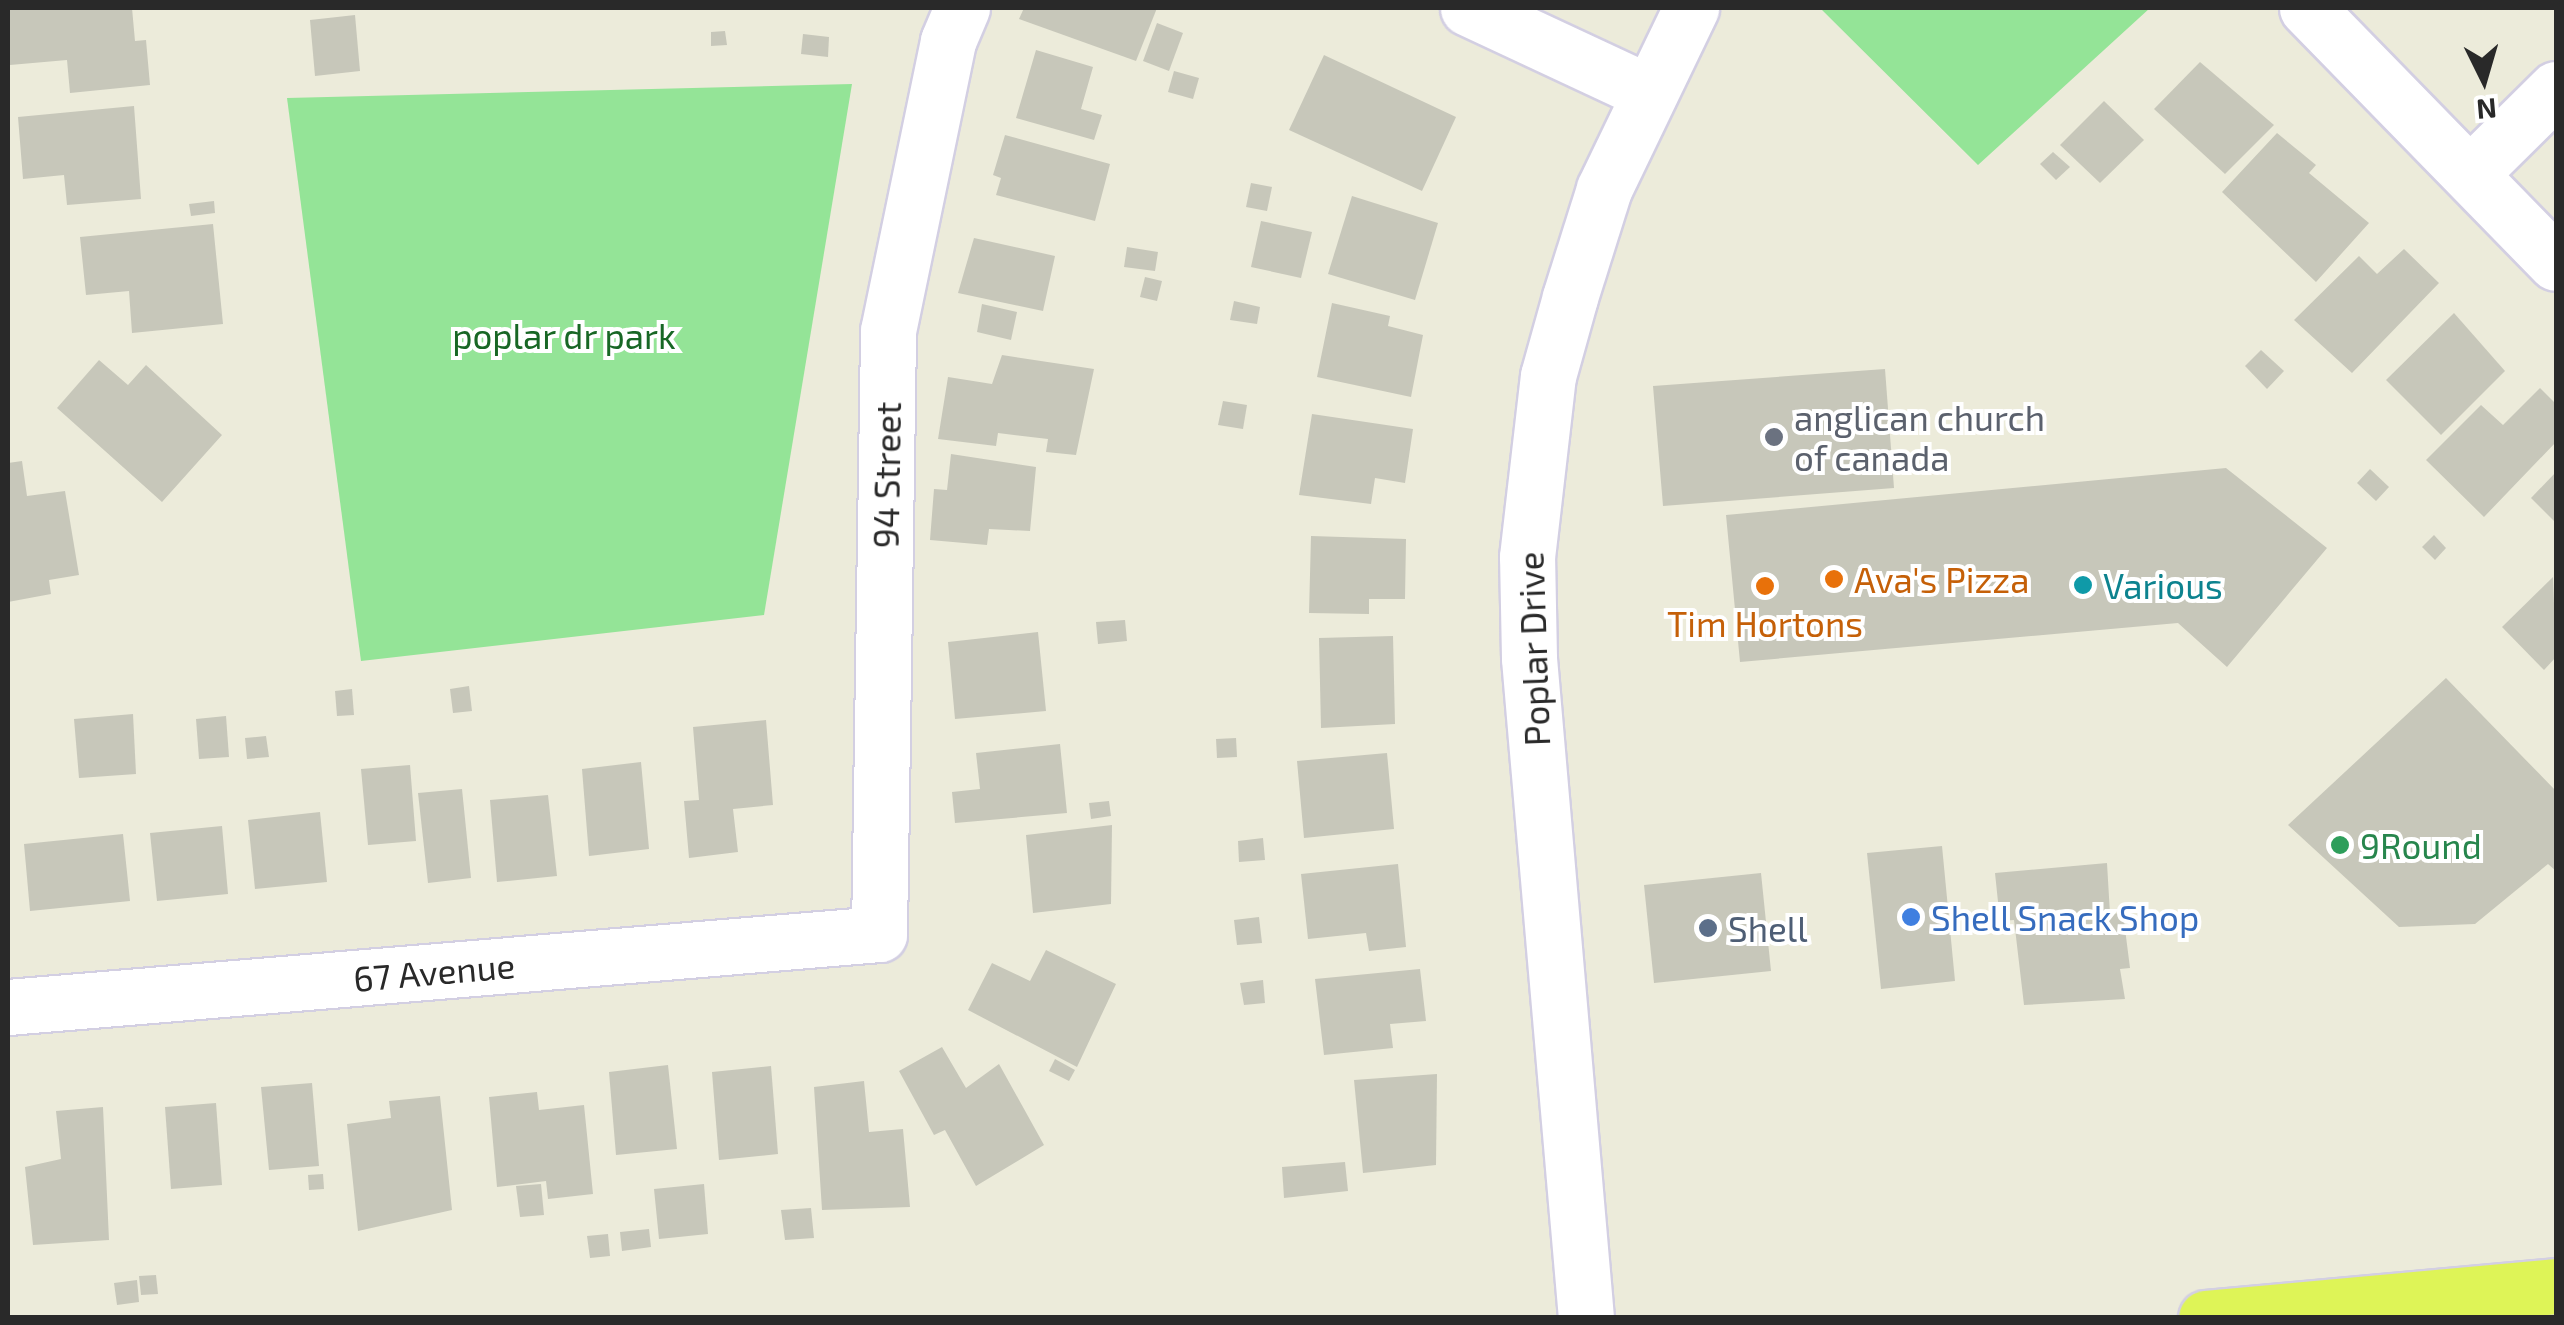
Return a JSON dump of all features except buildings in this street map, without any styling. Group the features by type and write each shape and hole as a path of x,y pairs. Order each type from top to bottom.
{"main road":[{"path":"2206,1318 2556,1286"}],"street":[{"name":"94 Street","path":"860,936 879,934 888,331 948,41 962,8"},
{"path":"1468,8 1646,91"},
{"name":"Poplar Drive","path":"1586,1318 1529,658 1526,557 1548,376 1604,188 1646,91 1691,8"},
{"path":"2307,8 2472,172 2556,264"},
{"path":"2472,172 2556,88"},
{"name":"67 Avenue","path":"8,1007 860,936"}],"green space":[{"path":"1820,8 2150,8 1978,165"},
{"name":"poplar dr park","path":"852,84 764,615 361,661 287,98"}],"place":[{"name":"anglican church of canada","path":"1774,437"},
{"name":"Ava's Pizza","path":"1834,579"},
{"name":"Various","path":"2083,585"},
{"name":"Tim Hortons","path":"1765,586"},
{"name":"9Round","path":"2340,845"},
{"name":"Shell Snack Shop","path":"1911,917"},
{"name":"Shell","path":"1708,928"}]}
